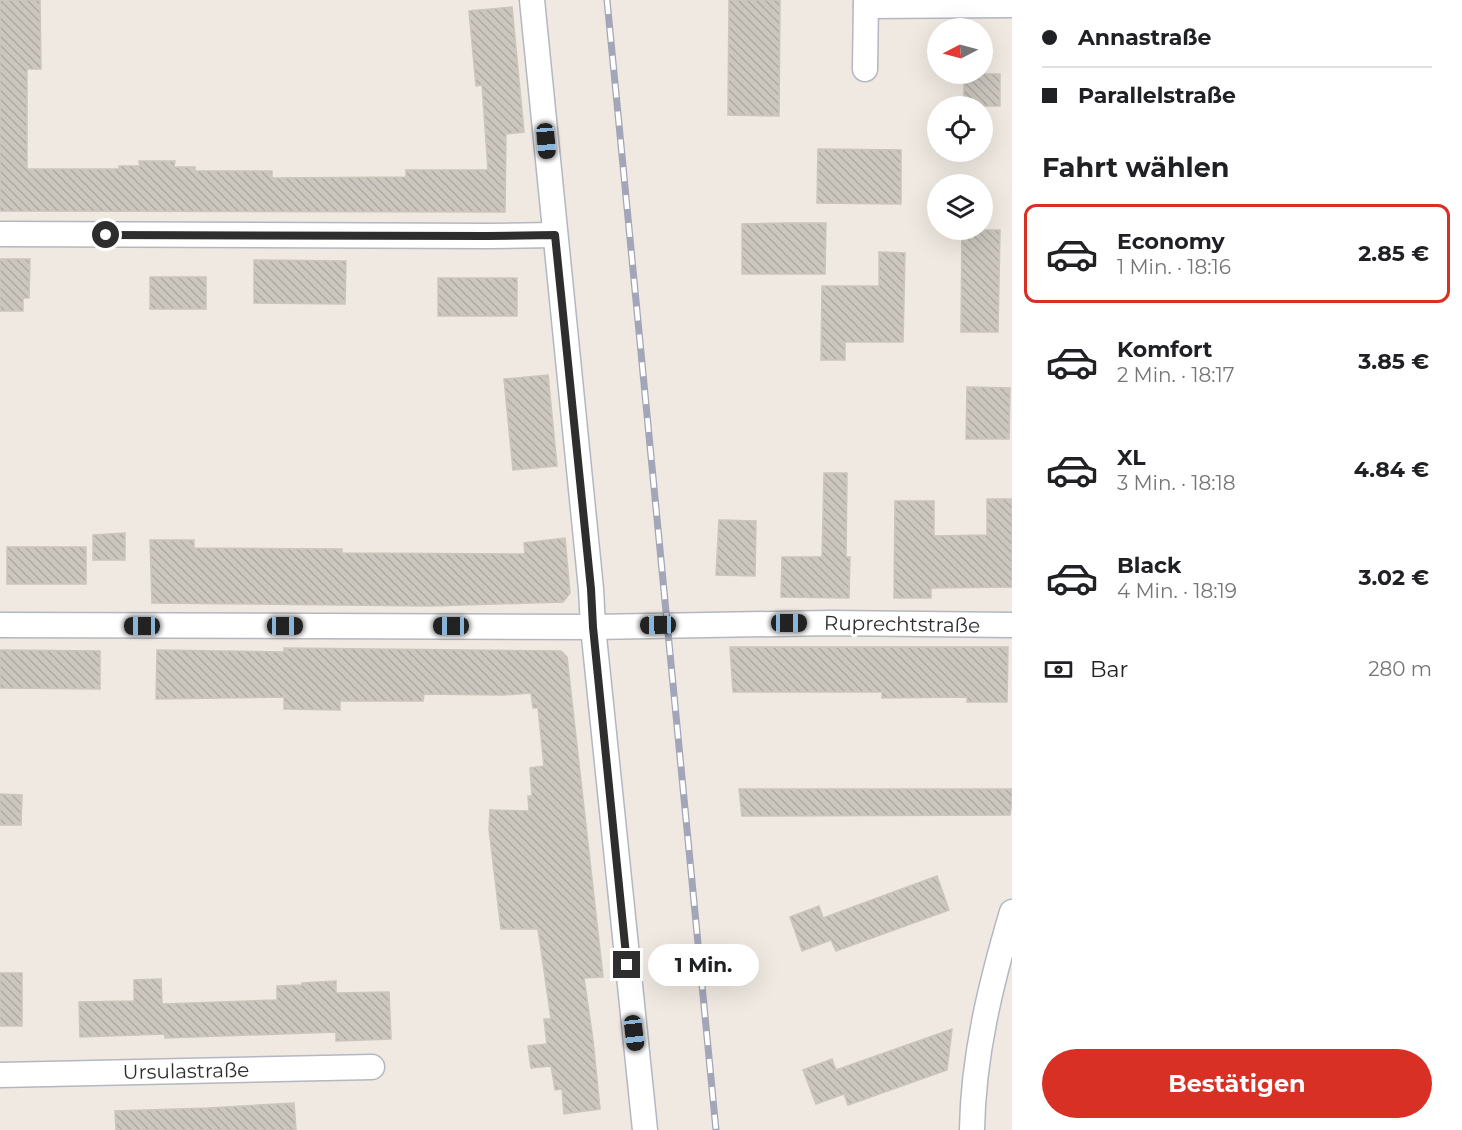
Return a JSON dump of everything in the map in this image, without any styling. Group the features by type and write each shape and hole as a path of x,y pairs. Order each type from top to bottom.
{"street":[{"path":"532,0 645,1130"},
{"path":"865,69 866,3 1012,5"},
{"path":"0,234 555,235"},
{"name":"Ruprechtstraße","path":"0,626 593,627 819,623 1012,625"},
{"path":"972,1130 982,1028 1012,912"},
{"name":"Ursulastraße","path":"0,1075 372,1067"}],"building":[{"path":"0,0 40,0 41,69 27,69 27,169 119,169 119,166 140,166 139,161 175,161 174,167 195,167 195,171 272,171 272,178 406,177 406,170 488,170 482,85 476,86 469,11 512,7 524,132 506,134 505,212 0,211"},
{"path":"729,0 780,0 779,116 728,115"},
{"path":"993,74 1000,74 1000,106 993,106 993,96 964,96 964,84 993,84"},
{"path":"818,149 901,150 901,204 817,203"},
{"path":"826,223 825,274 742,274 742,224"},
{"path":"993,230 1000,230 998,332 961,332 962,240 993,240"},
{"path":"879,252 905,253 903,342 845,342 845,360 821,360 822,286 879,286"},
{"path":"0,259 30,259 29,298 23,298 23,311 0,311"},
{"path":"254,260 346,261 345,304 254,303"},
{"path":"150,277 206,277 206,309 150,309"},
{"path":"438,278 517,278 517,316 438,316"},
{"path":"548,375 557,466 513,470 504,379"},
{"path":"967,387 1010,388 1009,439 966,439"},
{"path":"824,473 847,473 846,557 850,557 849,598 781,597 782,557 822,557"},
{"path":"987,499 1012,499 1012,587 931,588 931,598 894,598 895,501 934,501 934,536 987,535"},
{"path":"719,520 756,521 755,576 716,575"},
{"path":"125,533 125,560 93,560 93,535"},
{"path":"565,538 570,593 563,602 431,606 152,603 150,540 194,540 194,548 342,549 342,553 525,554 524,543"},
{"path":"7,547 86,547 86,584 7,584"},
{"path":"730,647 1008,647 1007,702 967,702 967,697 882,698 882,692 733,692"},
{"path":"284,648 561,651 567,657 603,977 584,978 600,1109 564,1114 562,1089 555,1090 551,1066 531,1068 528,1046 547,1044 544,1019 551,1019 538,929 501,929 489,829 490,810 529,811 528,796 532,796 530,768 544,766 538,708 533,708 531,693 424,694 423,701 340,701 340,710 284,709 284,697 156,699 157,650 284,652"},
{"path":"0,650 100,651 100,689 0,688"},
{"path":"739,789 1012,789 1012,802 1010,815 742,816"},
{"path":"0,794 22,795 21,825 0,825"},
{"path":"937,876 949,910 836,951 831,940 802,951 790,917 819,906 823,918"},
{"path":"0,973 22,973 22,1026 0,1026"},
{"path":"161,979 162,1004 277,1000 277,986 336,981 336,993 389,992 391,1039 336,1041 336,1032 165,1038 165,1034 80,1037 79,1002 134,1001 134,980"},
{"path":"952,1029 947,1070 848,1105 844,1094 816,1104 803,1070 832,1059 836,1070"},
{"path":"294,1103 296,1130 116,1130 115,1111"}],"railway":[{"path":"607,0 716,1130"}],"route":[{"path":"106,235 555,235 627,965"}]}
